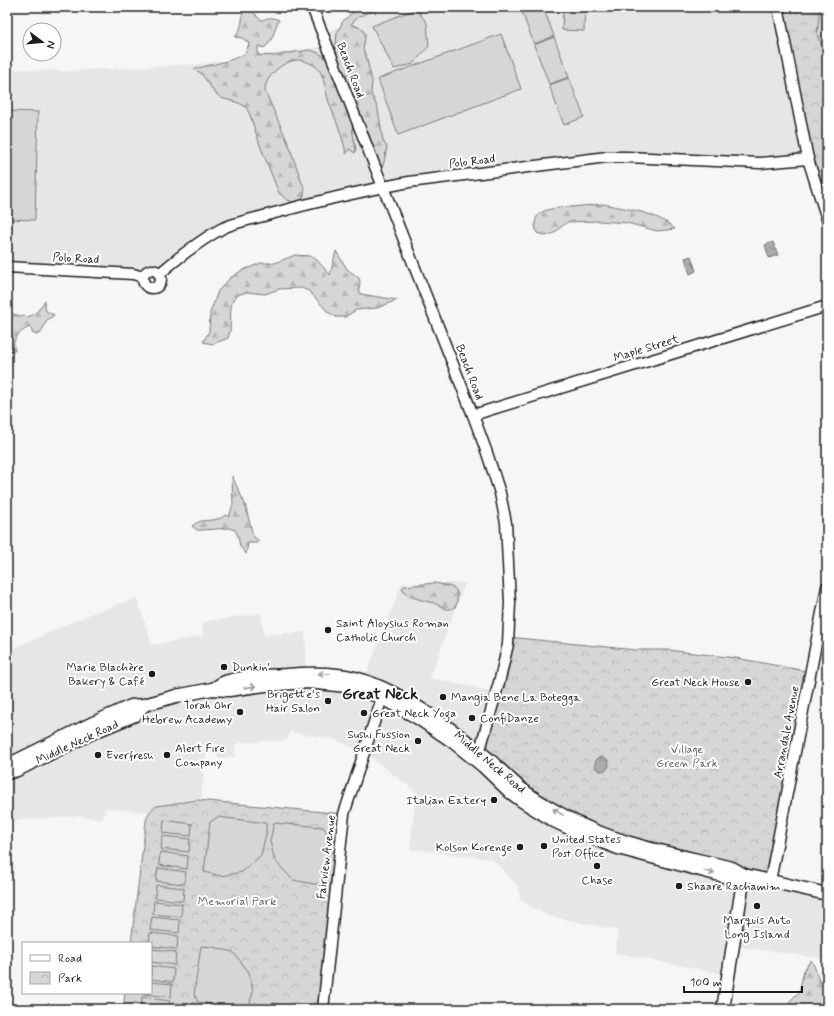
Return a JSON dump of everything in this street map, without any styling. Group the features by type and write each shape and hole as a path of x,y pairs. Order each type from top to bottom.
{"main road":[{"name":"Middle Neck Road","path":"7,764 131,706 144,705 176,696 212,689 229,690 265,685 307,682 347,686 385,694 452,741 479,757 522,801 554,821 586,836 638,853 731,878 744,876 827,894"},
{"name":"Middle Neck Road","path":"7,773 17,770 96,731 135,715 144,705"},
{"path":"723,1009 744,876"}],"street":[{"name":"Beach Road","path":"312,7 382,187 414,262 473,415 500,493 506,523 510,603 508,644 479,757"},
{"path":"778,7 808,159 827,219"},
{"name":"Polo Road","path":"159,274 202,240 225,227 358,191 409,182 607,157 760,163 808,159"},
{"name":"Polo Road","path":"7,267 133,274 143,277"},
{"name":"Polo Road","path":"152,270 159,274 161,280 156,288 148,288 145,285 143,277 146,272 152,270"},
{"name":"Maple Street","path":"473,415 827,306"},
{"name":"Arrandale Avenue","path":"770,881 827,587"},
{"name":"Fairview Avenue","path":"324,1009 344,814 385,694"}],"shaded area":[{"path":"382,7 778,7 808,159 627,157 409,182 225,227 172,263 133,274 7,267 7,69 68,71 200,64 327,46 323,34"},
{"path":"402,583 465,583 430,678 496,692 511,789 827,894 827,959 733,946 728,975 615,953 618,930 548,916 520,900 518,886 492,859 410,849 416,792 364,752 333,739 289,732 288,740 236,743 235,757 217,758 218,744 207,743 201,800 151,809 148,812 106,808 103,819 79,816 7,821 7,651 90,614 137,598 152,645 203,636 202,622 261,613 264,635 305,632 307,673 364,679"}],"green space":[{"path":"243,7 252,7 259,19 263,20 267,18 274,18 279,20 268,45 264,48 258,46 258,55 276,56 310,50 319,53 324,57 332,66 352,120 356,149 355,153 349,149 346,154 323,78 321,73 312,64 298,60 286,63 272,74 266,83 265,91 289,145 305,190 302,200 293,202 287,200 279,193 246,107 239,103 221,98 215,93 201,73 194,69 236,58 246,52 249,43 242,38 235,37 241,27"},
{"path":"355,7 381,7 357,18 351,25 362,29 365,33 363,49 372,81 371,93 378,109 383,141 387,147 381,170 377,157 369,144 335,53 337,33 343,21 353,12"},
{"path":"520,7 543,7 554,36 534,44"},
{"path":"563,7 585,7 584,31 562,30"},
{"path":"778,7 827,7 827,219"},
{"path":"820,7 827,7 827,56 817,35"},
{"path":"416,9 427,23 429,46 413,64 394,69 372,26"},
{"path":"501,34 521,89 398,135 378,79"},
{"path":"554,37 569,77 549,84 534,45"},
{"path":"569,78 584,117 564,125 549,85"},
{"path":"7,111 38,112 35,220 7,219"},
{"path":"603,204 651,215 668,223 675,229 657,231 627,223 599,221 567,222 554,233 546,236 537,233 535,225 536,219 539,214 544,211 557,208"},
{"path":"336,251 347,269 359,278 359,290 361,294 397,300 377,308 356,310 345,317 336,317 328,312 309,291 301,288 279,289 265,294 246,292 238,295 233,300 231,306 230,331 228,338 213,344 203,342 209,332 210,313 218,291 230,278 241,271 261,263 275,263 295,255 310,256 317,260 330,275"},
{"path":"149,273 155,273 159,277 159,283 155,287 149,287 145,283 145,277"},
{"path":"45,300 46,311 54,315 47,320 41,333 37,335 32,333 32,330 29,327 15,339 15,351 7,350 7,312 26,317 30,316 41,307"},
{"path":"232,476 245,504 253,536 259,541 256,543 248,543 246,554 240,546 235,530 229,528 197,530 192,526 199,522 218,519 226,515 229,517 233,504"},
{"path":"435,583 454,588 457,594 456,606 451,609 446,609 434,603 408,596 402,588 405,586"},
{"name":"Village Green Park","path":"508,637 636,650 668,650 736,658 811,672 770,881 597,837 478,758"},
{"name":"Memorial Park","path":"197,800 344,814 323,1009 123,1009 125,994 152,994 152,942 131,942 146,821 151,810 157,806"},
{"path":"218,817 266,823 266,834 261,855 242,872 221,876 204,872 210,822"},
{"path":"164,820 192,824 191,836 163,833"},
{"path":"274,823 323,827 329,835 325,884 314,884 293,880 275,861 270,841"},
{"path":"162,836 190,839 189,852 161,849"},
{"path":"160,852 188,856 187,869 159,865"},
{"path":"158,868 186,872 184,884 156,881"},
{"path":"156,885 184,888 183,901 155,898"},
{"path":"154,901 182,904 181,917 153,914"},
{"path":"152,917 180,920 179,933 150,930"},
{"path":"150,933 178,936 177,949 152,946 152,942 149,942"},
{"path":"201,946 213,947 233,952 249,972 253,992 248,1009 198,1002 194,994"},
{"path":"152,949 176,952 175,965 152,962"},
{"path":"811,960 820,982 827,984 827,997 816,1009 790,1009 789,1002 799,992 804,970"},
{"path":"152,966 174,969 173,982 152,979"},
{"path":"152,982 172,984 171,997 143,994 152,994"},
{"path":"142,997 170,1001 169,1009 141,1009"}],"water":[{"path":"773,242 778,255 769,258 765,245"},
{"path":"691,256 696,271 690,274 685,258"},
{"path":"602,757 607,759 609,764 607,769 602,771 597,769 595,764 597,759"}],"place":[{"name":"Saint Aloysius Roman Catholic Church","path":"328,630"},
{"name":"Dunkin'","path":"224,667"},
{"name":"Marie Blachère Bakery & Café","path":"152,674"},
{"name":"Great Neck House","path":"748,682"},
{"name":"Mangia Bene La Botegga","path":"443,697"},
{"name":"Brigette's Hair Salon","path":"328,701"},
{"name":"Torah Ohr Hebrew Academy","path":"240,712"},
{"name":"Great Neck Yoga","path":"364,713"},
{"name":"ConfiDanze","path":"472,718"},
{"name":"Sushi Fussion Great Neck","path":"418,741"},
{"name":"Everfresh","path":"98,755"},
{"name":"Alert Fire Company","path":"167,755"},
{"name":"Italian Eatery","path":"494,800"},
{"name":"United States Post Office","path":"544,846"},
{"name":"Kolson Korenge","path":"520,847"},
{"name":"Chase","path":"597,866"},
{"name":"Shaare Rachamim","path":"679,886"},
{"name":"Marquis Auto Long Island","path":"757,906"}],"district":[{"name":"Great Neck","path":"380,693"}]}
